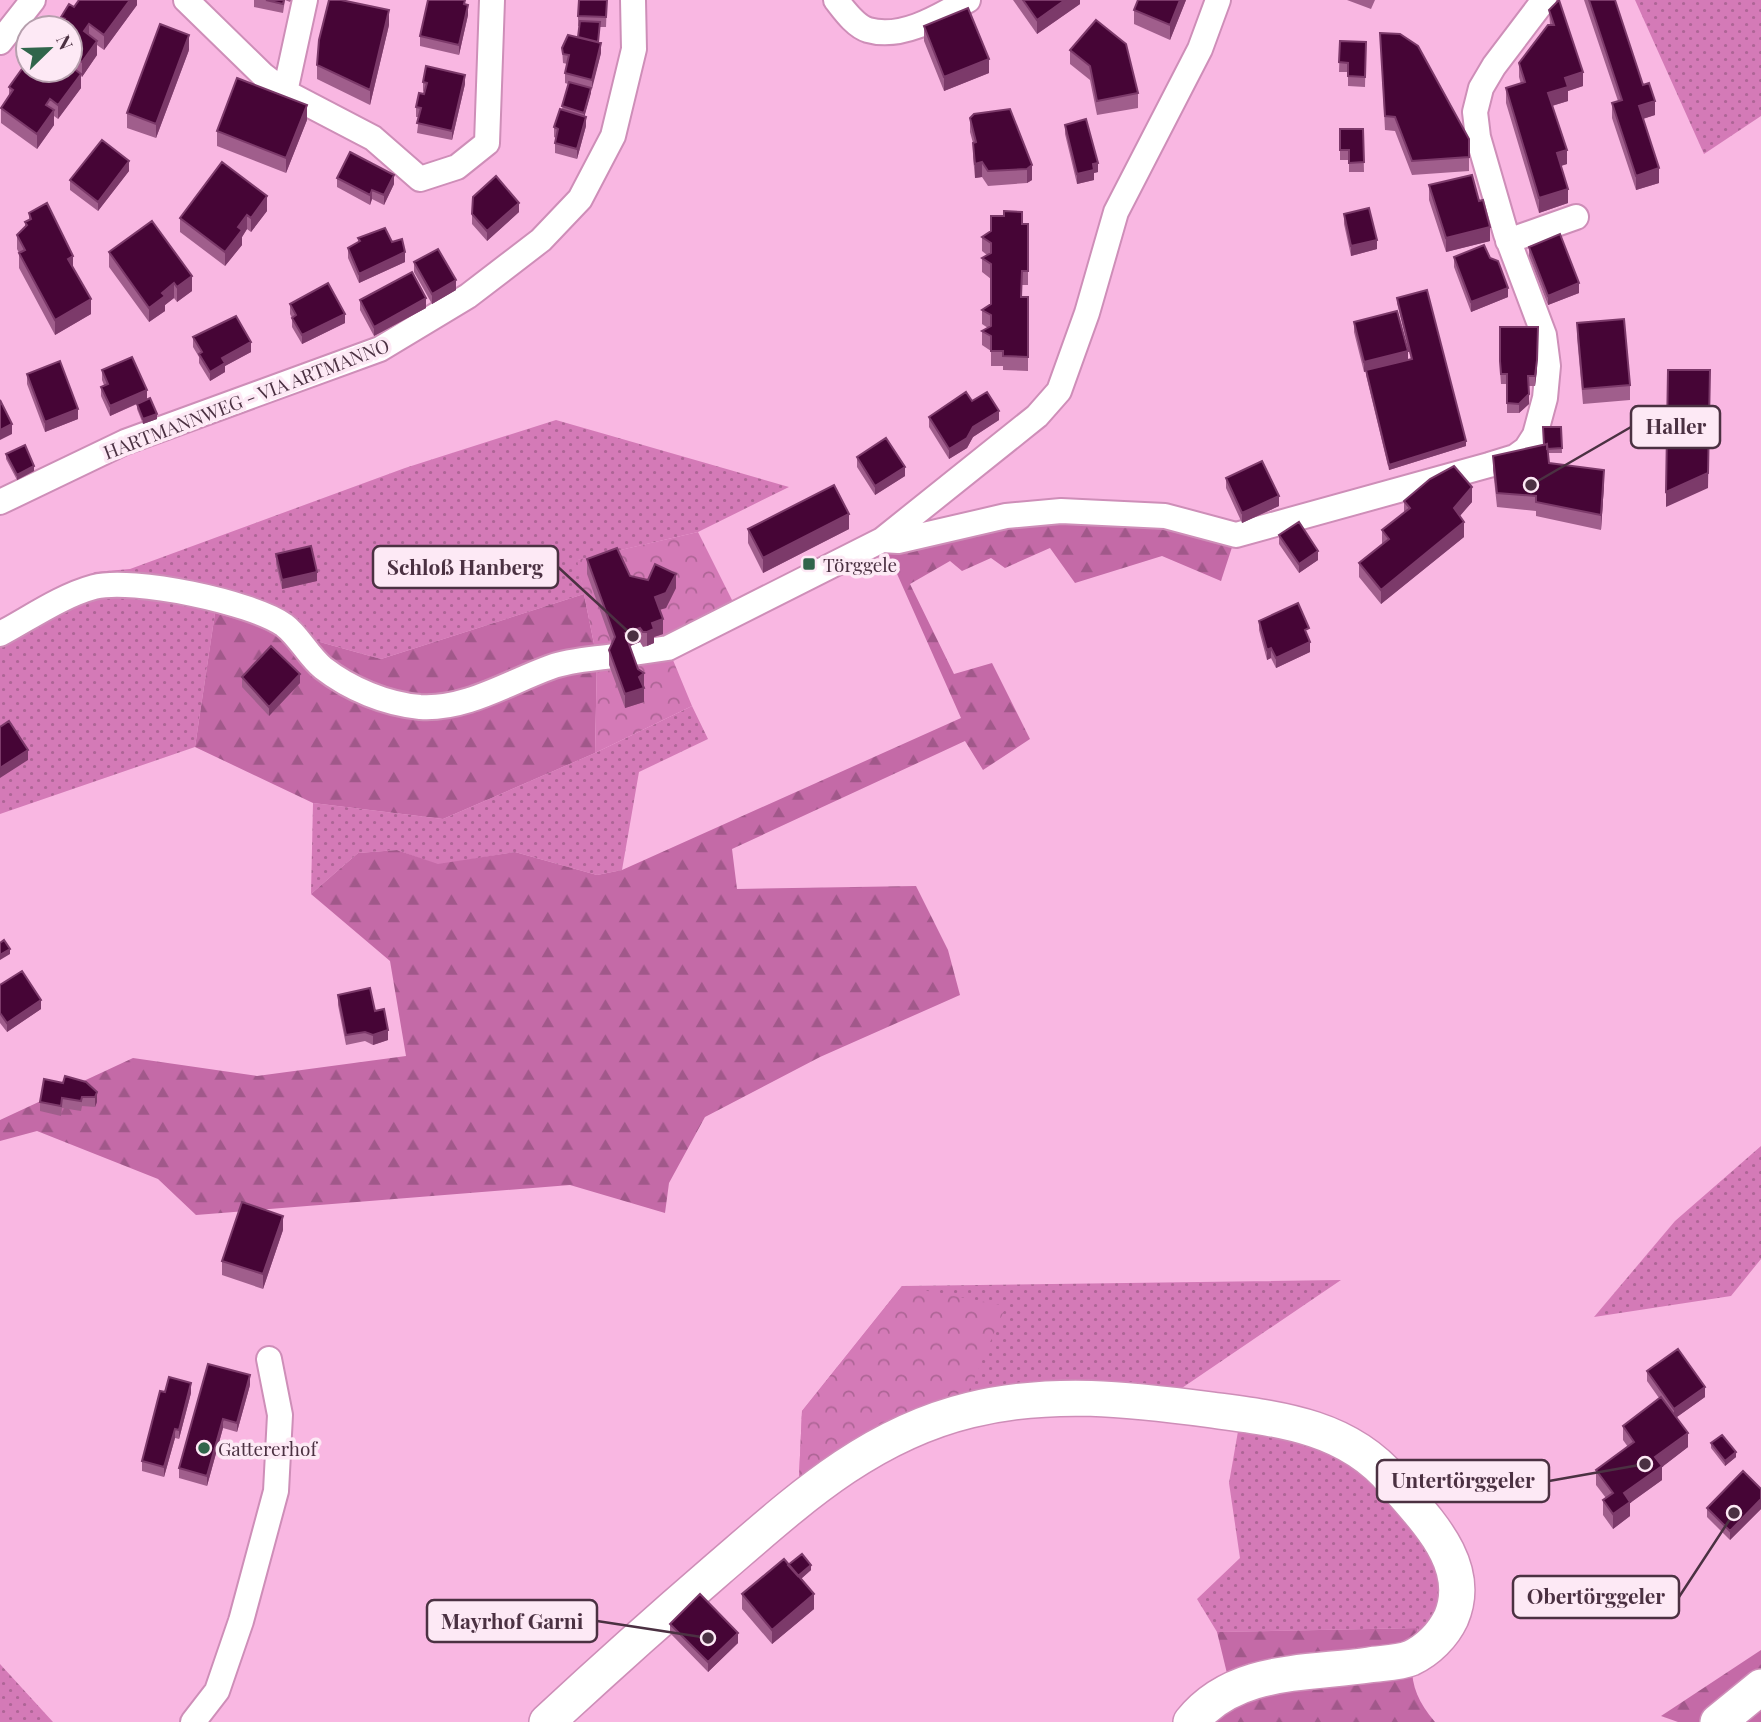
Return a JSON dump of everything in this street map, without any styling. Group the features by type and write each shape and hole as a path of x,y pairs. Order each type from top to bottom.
{"street":[{"path":"0,42 33,0"},
{"path":"186,0 263,75 285,92 373,138 420,179 457,167 486,143 492,0"},
{"path":"285,92 306,0"},
{"name":"HARTMANNWEG - VIA ARTMANNO","path":"0,502 125,442 380,349 468,296 541,240 580,199 613,136 634,49 633,0"},
{"path":"836,0 850,18 866,30 890,32 930,21 968,0"},
{"path":"0,634 68,597 97,586 213,596 255,609 285,626 322,667 352,686 381,699 421,707 454,704 554,666 668,648 882,540 1037,416 1059,391 1084,324 1116,212 1200,49 1218,0"},
{"path":"882,540 898,541 1006,516 1061,511 1165,516 1236,535 1515,457 1526,449 1535,435 1545,398 1548,366 1544,335 1508,240 1478,137 1475,112 1481,88 1494,65 1544,0"},
{"path":"1508,240 1576,217"},
{"path":"192,1722 217,1690 241,1621 276,1491 280,1415 270,1359"},
{"path":"547,1722 617,1657 802,1496 857,1456 926,1424 969,1410 1022,1401 1087,1396 1299,1424 1347,1441 1379,1464 1438,1535 1454,1565 1456,1597 1451,1619 1434,1644 1409,1659 1338,1669 1296,1671 1262,1678 1205,1705 1191,1722"},
{"path":"1718,1722 1755,1692"}],"green space":[{"path":"1635,0 1761,0 1761,116 1704,154"},
{"path":"556,420 789,487 698,532 578,560 584,594 381,659 215,613 195,747 0,814 0,621 95,572 130,569 405,468"},
{"path":"1061,511 1236,535 1221,581 1162,556 1075,583 1050,548 1005,568 991,558 962,571 950,561 910,584 954,674 992,663 1030,739 983,770 965,741 732,849 737,889 916,886 948,950 960,995 820,1057 705,1117 669,1183 665,1213 570,1185 196,1215 158,1179 37,1131 0,1141 0,1120 133,1058 257,1076 406,1056 390,961 311,894 358,853 397,850 438,864 515,852 597,875 622,870 961,718 882,540"},
{"path":"698,532 739,614 668,648 692,706 595,753 597,659 577,560"},
{"path":"584,594 597,659 595,753 443,819 313,803 195,747 215,613 381,659"},
{"path":"692,706 708,739 639,772 622,870 597,875 515,852 438,865 397,850 358,853 311,894 313,803 443,819 595,753"},
{"path":"1761,1146 1761,1259 1731,1296 1594,1317 1675,1221"},
{"path":"1341,1280 1179,1390 1022,1401 802,1496 799,1477 802,1411 902,1286"},
{"path":"902,1286 1006,1306 966,1397 850,1444 799,1477 802,1411"},
{"path":"1241,1414 1379,1464 1456,1597 1410,1659 1418,1628 1217,1632 1197,1599 1240,1558 1229,1483"},
{"path":"1418,1628 1413,1654 1413,1678 1420,1700 1435,1722 1191,1722 1231,1690 1217,1632"},
{"path":"1761,1650 1761,1722 1678,1722 1661,1716"},
{"path":"0,1664 53,1722 0,1722"}],"building":[{"path":"79,0 130,0 104,35 89,24 84,31 84,14 63,14 69,4 74,7"},
{"path":"266,0 284,0 283,4"},
{"path":"329,0 389,10 370,90 317,65 319,40"},
{"path":"428,0 465,0 464,4 468,5 459,45 420,36"},
{"path":"579,0 607,0 606,17 578,16"},
{"path":"1023,0 1065,0 1037,20"},
{"path":"1138,0 1180,0 1170,25 1134,10"},
{"path":"1559,0 1583,72 1565,78 1568,87 1548,93 1567,150 1557,153 1568,189 1539,198 1506,88 1525,82 1519,63 1548,25 1554,25 1549,10"},
{"path":"1589,0 1615,0 1643,85 1649,83 1655,101 1639,106 1659,168 1636,176 1612,103 1622,100"},
{"path":"968,8 989,59 944,77 924,26"},
{"path":"1096,20 1126,44 1138,93 1097,101 1090,66 1070,50"},
{"path":"580,21 600,22 598,42 578,37"},
{"path":"160,24 189,35 156,124 127,113"},
{"path":"84,31 97,41 84,59"},
{"path":"1380,33 1400,34 1418,46 1469,139 1469,157 1412,161 1395,117 1385,116"},
{"path":"568,35 601,43 592,80 565,73 569,55 563,54 562,48"},
{"path":"1340,41 1366,42 1365,77 1348,76 1348,63 1339,62"},
{"path":"426,66 465,75 452,131 417,123 421,108 416,107 419,93 424,94 427,83 423,82"},
{"path":"237,78 307,105 286,158 217,131"},
{"path":"14,80 14,84 74,84 58,105 50,99 46,105 54,110 37,134 1,108 13,90 9,87"},
{"path":"569,82 591,88 584,113 562,106"},
{"path":"560,109 586,117 577,149 555,143 558,129 554,127"},
{"path":"1010,109 1032,165 1027,169 988,171 982,162 975,164 973,143 976,142 970,118 974,114"},
{"path":"1086,119 1098,163 1093,164 1094,170 1077,174 1065,125"},
{"path":"1340,129 1363,129 1364,162 1349,163 1349,150 1340,150"},
{"path":"102,140 129,161 98,202 70,180"},
{"path":"350,152 394,175 384,195 372,190 370,195 337,178"},
{"path":"222,162 267,196 251,218 247,215 238,227 242,230 225,252 180,218"},
{"path":"1472,175 1479,201 1483,200 1490,227 1446,238 1429,185"},
{"path":"496,176 519,203 487,231 472,214 473,197"},
{"path":"47,203 73,256 68,259 91,299 55,320 19,253 25,250 17,235 27,225 25,222 31,219 29,213"},
{"path":"1369,208 1377,240 1351,246 1344,214"},
{"path":"1004,211 1022,212 1022,224 1028,224 1028,271 1022,271 1021,297 1028,297 1028,357 1003,356 1003,351 991,351 991,336 982,331 991,326 991,315 982,310 991,304 991,264 982,258 991,253 991,243 982,237 991,231 991,216 1004,216"},
{"path":"152,221 192,276 177,287 174,283 162,293 165,296 149,308 109,252"},
{"path":"385,228 392,242 402,239 405,252 359,274 348,248 360,241 358,238"},
{"path":"1560,234 1579,283 1548,296 1529,247"},
{"path":"1484,245 1490,258 1498,261 1508,288 1471,302 1454,257"},
{"path":"438,249 456,280 432,294 414,262"},
{"path":"412,272 426,298 374,327 360,300"},
{"path":"328,283 345,314 302,335 292,318 296,315 290,304"},
{"path":"1427,290 1466,441 1389,465 1366,370 1412,359 1397,298"},
{"path":"1397,311 1408,351 1364,362 1354,322"},
{"path":"236,316 251,342 222,358 225,363 210,372 193,337"},
{"path":"1624,319 1630,385 1583,389 1577,323"},
{"path":"1500,327 1538,327 1535,376 1528,376 1529,394 1519,404 1507,403 1507,374 1501,374"},
{"path":"132,357 147,390 110,406 101,387 108,384 102,370"},
{"path":"60,361 78,409 45,422 27,374"},
{"path":"1668,370 1710,370 1708,473 1666,492"},
{"path":"966,392 972,401 987,392 999,411 973,427 967,438 949,449 929,417"},
{"path":"150,398 157,414 143,419 137,404"},
{"path":"0,400 12,424 0,430"},
{"path":"1543,427 1561,427 1562,448 1547,449 1547,444 1544,445"},
{"path":"886,438 905,467 875,486 857,457"},
{"path":"1547,444 1549,463 1604,470 1601,515 1536,502 1536,496 1497,493 1493,456"},
{"path":"25,445 34,466 17,475 6,454"},
{"path":"1262,461 1279,496 1242,513 1226,478"},
{"path":"1454,466 1472,487 1454,508 1464,522 1381,590 1359,563 1389,539 1382,530 1410,508 1404,501 1430,479"},
{"path":"834,485 849,514 763,558 748,529"},
{"path":"1299,522 1318,551 1299,564 1279,535"},
{"path":"311,546 317,572 282,580 276,554"},
{"path":"617,548 630,576 648,580 655,564 676,574 666,593 655,597 663,619 652,623 654,629 647,632 640,628 625,633 638,669 644,673 639,677 644,688 625,694 609,650 615,637 587,559"},
{"path":"1298,603 1309,628 1305,630 1310,642 1276,658 1271,648 1267,650 1259,621"},
{"path":"271,646 300,674 269,707 242,677"},
{"path":"9,721 28,750 0,768 0,727"},
{"path":"4,940 10,949 0,955 0,943"},
{"path":"22,971 41,1000 7,1023 0,1013 0,985"},
{"path":"370,988 375,1011 384,1009 388,1030 373,1035 365,1032 346,1035 338,995"},
{"path":"65,1076 86,1082 97,1092 95,1097 82,1097 81,1101 62,1098 61,1106 40,1102 44,1079 63,1083"},
{"path":"242,1202 283,1216 263,1274 222,1261"},
{"path":"1678,1349 1705,1387 1674,1409 1647,1371"},
{"path":"208,1364 250,1375 237,1423 223,1419 207,1476 179,1468"},
{"path":"169,1377 191,1383 179,1430 175,1429 164,1467 142,1461 160,1391 165,1392"},
{"path":"1661,1397 1688,1433 1655,1457 1662,1466 1624,1493 1630,1502 1613,1514 1603,1500 1613,1493 1596,1470 1634,1442 1623,1426"},
{"path":"1722,1435 1736,1452 1725,1461 1711,1443"},
{"path":"1743,1471 1761,1489 1761,1499 1730,1531 1707,1508"},
{"path":"802,1554 811,1565 798,1576 788,1565"},
{"path":"784,1559 814,1594 772,1630 742,1594"},
{"path":"700,1594 738,1633 708,1662 670,1624"}],"place":[{"name":"Haller","path":"1531,485"},
{"name":"Törggele","path":"809,564"},
{"name":"Schloß Hanberg","path":"633,636"},
{"name":"Gattererhof","path":"204,1448"},
{"name":"Untertörggeler","path":"1645,1464"},
{"name":"Obertörggeler","path":"1734,1513"},
{"name":"Mayrhof Garni","path":"708,1638"}]}
